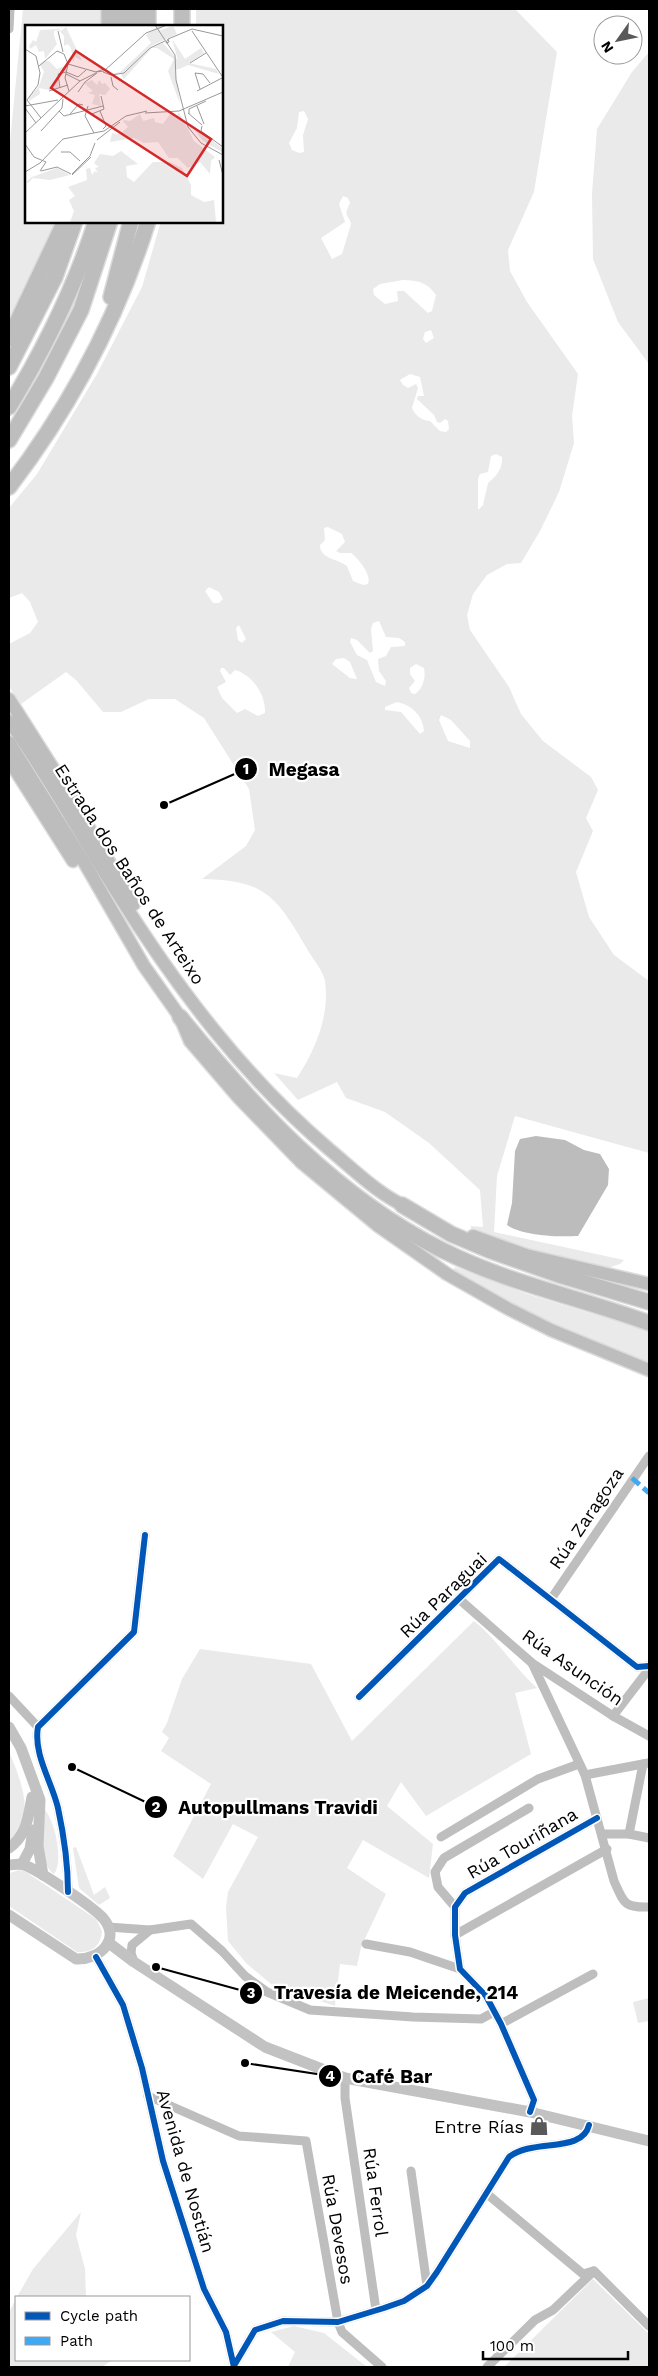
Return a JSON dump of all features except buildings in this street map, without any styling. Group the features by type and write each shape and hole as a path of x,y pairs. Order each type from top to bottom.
{"highway":[{"path":"109,9 109,25"},
{"path":"123,9 124,25"},
{"path":"137,9 137,25"},
{"path":"148,9 148,25"},
{"path":"182,9 182,25"},
{"path":"9,339 65,222"},
{"path":"9,367 55,277 75,222"},
{"path":"9,407 30,372 64,307 85,256 96,222"},
{"path":"9,440 46,378 77,318 88,294 110,222"},
{"path":"101,337 131,222"},
{"path":"9,487 66,406 101,337 134,263 148,222"},
{"path":"180,1017 218,1064 293,1142 340,1182 407,1230 442,1250 481,1268 649,1322"},
{"path":"402,1205 451,1234 491,1251 559,1275 649,1302"}],"main road":[{"path":"9,699 63,784 194,1005"},
{"name":"Estrada dos Baños de Arteixo","path":"9,721 144,936 194,1005 241,1061 317,1138 359,1174 402,1205 456,1229 526,1255 649,1284"},
{"name":"Estrada dos Baños de Arteixo","path":"9,742 84,862 144,966 180,1017 190,1041 265,1127 302,1163 377,1225 447,1274 507,1308 568,1337 649,1370"},
{"path":"9,760 92,892 144,966"},
{"path":"9,1727 21,1748 40,1800 38,1846 44,1875"},
{"path":"22,1864 30,1849 35,1818 30,1771"},
{"path":"9,1848 19,1840 26,1828 32,1797"},
{"path":"9,1866 22,1864 44,1875 97,1913 108,1927 109,1943 102,1953 96,1957 88,1960 76,1959 9,1915"},
{"path":"109,1943 134,1962 265,2047 345,2078 530,2112 649,2141"}],"street":[{"path":"9,29 10,9"},
{"name":"Rúa Zaragoza","path":"552,1600 649,1456"},
{"path":"68,1892 68,1866 58,1807 36,1740 38,1727 134,1632 146,1535"},
{"name":"Rúa Paraguai","path":"359,1697 499,1559 637,1667 649,1667"},
{"name":"Rúa Asunción","path":"459,1599 532,1663 613,1716 649,1736"},
{"name":"Rúa Touriñana","path":"532,1663 584,1775 607,1849 614,1880 626,1903 632,1908 649,1907"},
{"name":"Rúa Paraguai","path":"613,1716 649,1667"},
{"path":"9,1696 38,1727"},
{"path":"584,1775 646,1763 629,1834"},
{"path":"441,1837 538,1779 579,1764"},
{"path":"460,1969 455,1934 455,1907 438,1887 435,1872 444,1858 529,1808"},
{"name":"Rúa Touriñana","path":"455,1907 465,1893 597,1818"},
{"path":"602,1834 629,1834 649,1838"},
{"path":"455,1934 607,1849"},
{"path":"108,1927 150,1930 191,1924 222,1951 245,1976 267,1992 310,2010 413,2017 481,2019 494,2012"},
{"path":"134,1962 131,1953 132,1945 150,1930"},
{"path":"366,1944 410,1952 460,1969 486,1996 501,2024 534,2100 530,2112"},
{"name":"Avenida de Nostián","path":"96,1957 123,2005 142,2068 164,2161 204,2289 226,2332 235,2366"},
{"path":"501,2024 593,1974"},
{"name":"Rúa Ferrol","path":"345,2078 345,2098 376,2310"},
{"name":"Rúa Devesos","path":"148,2096 239,2136 306,2141 338,2322"},
{"path":"235,2366 255,2330 283,2321 338,2322 404,2301 427,2286 509,2156 527,2147 572,2142 587,2134 589,2126"},
{"path":"411,2172 427,2286"},
{"path":"486,2194 583,2274 594,2271"},
{"path":"594,2271 649,2324"},
{"path":"487,2367 535,2320 553,2310 594,2271"},
{"path":"338,2322 342,2332 382,2367"}],"shaded area":[{"path":"23,9 105,9 103,25 25,25 25,222 58,222 9,325 9,152"},
{"path":"196,9 515,9 557,52 534,192 508,250 510,271 527,302 578,374 572,416 574,443 559,492 540,531 521,563 507,564 487,575 473,594 467,615 470,630 509,687 521,714 543,741 591,777 598,790 586,818 593,831 576,872 589,917 614,955 649,981 649,1153 515,1116 497,1176 494,1232 624,1260 620,1264 608,1268 519,1247 471,1229 471,1226 483,1227 480,1190 429,1143 385,1112 346,1098 337,1082 298,1100 274,1073 297,1078 304,1067 320,1032 323,1020 326,994 325,981 319,968 277,903 266,894 241,883 202,879 246,846 255,830 249,789 204,718 175,699 149,699 121,712 103,712 76,680 66,672 21,704 9,687 9,644 30,633 38,622 30,602 22,593 9,598 9,508 37,474 97,374 142,287 161,222 222,222 222,25 196,25","holes":["304,111 308,119 303,135 304,152 299,153 292,150 289,143 297,128 299,112","343,196 348,198 350,203 346,213 351,224 342,254 332,259 321,238 345,222 339,204","403,280 422,283 436,295 432,311 428,313 404,291 397,291 398,301 385,304 374,295 373,289 380,284","431,330 434,338 426,343 423,339 425,332","410,374 420,377 424,396 418,396 417,399 434,415 437,422 440,423 445,419 448,421 449,429 446,432 440,431 430,421 422,419 415,413 412,408 418,388 416,384 408,388 400,380","496,454 502,457 497,475 488,483 483,505 478,510 478,479 480,474 488,472 491,456","328,527 342,534 345,542 336,551 351,553 357,559 364,567 368,576 368,584 363,585 353,581 347,566 323,553 320,545 325,540 324,528","209,587 219,592 223,599 219,603 213,603 205,591","379,621 386,637 399,638 405,642 405,646 391,647 386,656 378,659 379,671 386,681 385,686 376,682 367,660 357,655 350,642 351,638 357,640 370,653 373,651 371,629 373,623","239,625 246,639 242,643 238,640 236,628","344,658 350,662 357,679 350,678 332,664 336,659","416,664 424,668 425,675 422,686 415,694 411,693 409,688 415,681 410,674 410,668","221,668 224,668 230,675 235,670 247,676 260,692 265,706 265,713 258,716 245,709 237,713 222,698 217,687 226,682 220,671","397,702 402,703 416,712 424,731 420,734 401,712 385,710 385,707","441,715 451,720 470,741 470,748 448,741 439,720"]},
{"path":"649,52 649,364 618,322 593,259 592,194 597,129 632,72 638,65 643,65 643,59"},
{"path":"536,1136 565,1140 584,1150 600,1154 609,1169 608,1185 578,1236 531,1234 507,1225 512,1203 515,1151 520,1139"},
{"path":"455,1267 527,1294 649,1331 649,1365 550,1322 501,1298 453,1271"},
{"path":"474,1621 537,1688 515,1693 531,1754 426,1816 401,1782 387,1806 433,1844 429,1878 363,1840 347,1868 386,1894 361,1947 357,1966 340,1964 335,2006 271,1984 246,1963 228,1941 226,1907 228,1892 258,1837 233,1824 203,1879 173,1856 211,1784 161,1751 169,1738 162,1732 167,1723 182,1679 200,1649 311,1664 352,1741"},
{"path":"9,1752 18,1774 25,1811 23,1822 18,1832 9,1841"},
{"path":"45,1810 52,1823 57,1842 58,1860 54,1874 49,1869 44,1854"},
{"path":"76,1847 94,1895 105,1887 110,1898 99,1905 79,1888 73,1848"},
{"path":"20,1870 26,1872 96,1919 102,1931 100,1941 95,1948 77,1952 9,1906 9,1873"},
{"path":"649,1998 649,2021 638,2023 633,2002"},
{"path":"81,2212 76,2235 85,2269 86,2296 18,2296 33,2269"},
{"path":"593,2279 649,2334 649,2367 504,2367"},
{"path":"15,2301 15,2361 111,2361 102,2367 9,2367 9,2312"},
{"path":"294,2326 324,2333 367,2367 288,2367 295,2352 271,2332"}],"marked path":[{"path":"632,1478 649,1493"}],"cycle path":[{"path":"68,1892 62,1829 58,1808 38,1747 38,1727 134,1632 145,1535"},
{"path":"359,1697 499,1559 637,1667 649,1666"},
{"path":"530,2112 534,2100 501,2024 486,1996 460,1969 455,1935 455,1907 465,1893 597,1818"},
{"path":"96,1957 123,2005 142,2068 163,2161 204,2289 226,2332 234,2367"},
{"path":"235,2364 255,2330 283,2321 338,2322 404,2301 427,2286 509,2157 519,2151 577,2140 585,2134 589,2125"}],"place":[{"name":"Megasa","path":"164,805"},
{"name":"Autopullmans Travidi","path":"72,1767"},
{"name":"Travesía de Meicende, 214","path":"156,1967"},
{"name":"Café Bar","path":"245,2063"},
{"name":"Entre Rías","path":"539,2126"}]}
